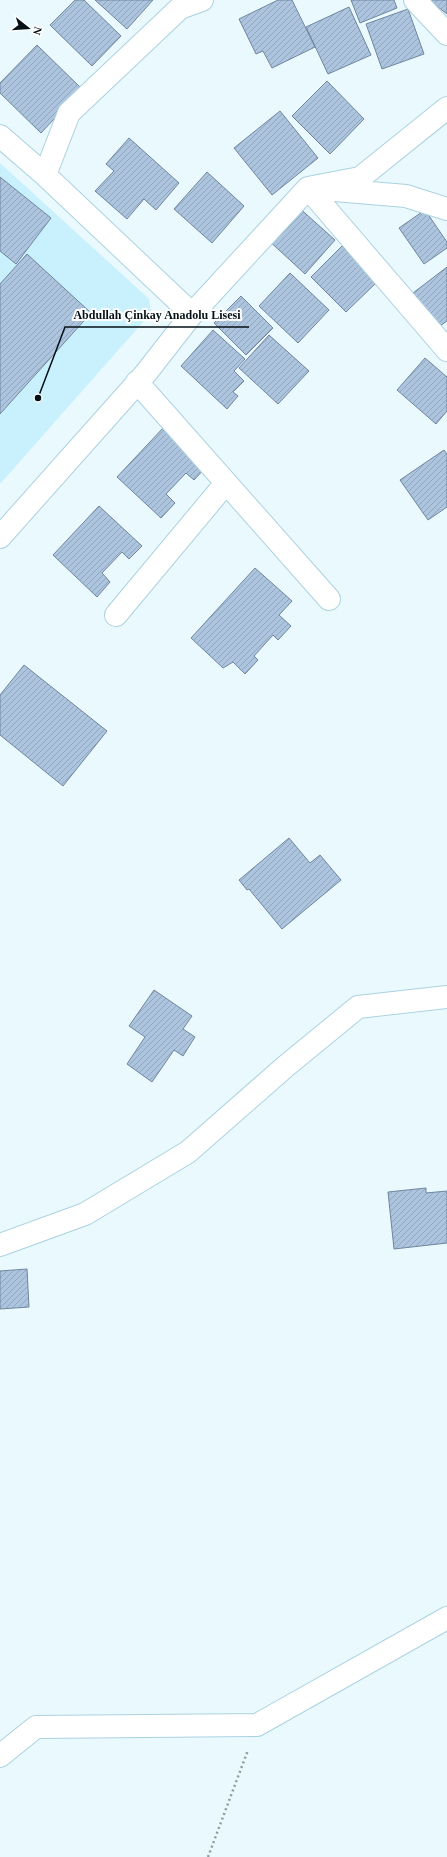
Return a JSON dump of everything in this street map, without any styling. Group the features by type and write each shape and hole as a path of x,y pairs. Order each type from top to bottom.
{"street":[{"path":"45,175 69,113 180,8 202,0"},
{"path":"415,0 447,34"},
{"path":"0,537 137,382 192,314 308,188 360,178 447,108"},
{"path":"0,136 45,175 192,314"},
{"path":"308,188 406,196 447,210"},
{"path":"308,188 447,350"},
{"path":"137,382 329,599"},
{"path":"116,615 226,483"},
{"path":"0,1245 85,1214 188,1152 286,1066 358,1007 447,997"},
{"path":"0,1756 36,1727 257,1725 447,1618"}],"path":[{"path":"208,1857 257,1725"}],"shaded area":[{"path":"0,163 149,299 151,313 0,484"}],"building":[{"path":"75,0 84,0 121,36 92,66 50,25"},
{"path":"95,0 153,0 127,29"},
{"path":"278,0 292,0 315,47 272,68 263,51 256,54 239,19"},
{"path":"351,0 394,0 397,8 360,23"},
{"path":"429,0 447,0 447,14"},
{"path":"349,7 371,55 328,74 306,27"},
{"path":"408,9 424,54 382,69 366,24"},
{"path":"37,45 82,89 41,133 0,93 0,83"},
{"path":"327,81 364,119 330,154 292,116"},
{"path":"280,111 318,158 272,195 234,148"},
{"path":"129,138 179,183 156,210 144,199 127,219 95,191 114,171 106,164"},
{"path":"207,172 244,206 212,243 174,209"},
{"path":"0,177 51,218 16,264 0,251"},
{"path":"296,205 335,240 305,274 266,238"},
{"path":"425,210 447,242 447,248 424,264 399,228"},
{"path":"342,246 377,282 346,312 311,277"},
{"path":"27,254 91,313 0,414 0,284"},
{"path":"447,267 447,321 440,326 413,293"},
{"path":"290,273 329,310 298,343 259,306"},
{"path":"241,296 273,328 246,355 214,323"},
{"path":"213,330 245,359 234,371 244,381 233,392 238,396 227,409 181,366"},
{"path":"269,335 309,371 278,404 239,368"},
{"path":"425,358 447,377 447,411 436,424 397,390"},
{"path":"164,427 206,467 194,480 186,473 166,494 175,503 161,518 117,477"},
{"path":"444,450 447,454 447,507 428,520 400,480"},
{"path":"99,506 142,546 129,559 122,552 102,573 110,582 97,597 53,555"},
{"path":"255,568 292,601 279,615 291,626 278,640 273,635 254,656 258,660 245,674 233,662 223,668 191,638"},
{"path":"24,665 107,731 63,786 0,735 0,695"},
{"path":"289,838 310,863 320,855 341,880 282,929 249,889 247,890 239,880"},
{"path":"154,990 192,1016 183,1029 195,1037 183,1056 174,1050 152,1082 127,1064 145,1037 129,1026"},
{"path":"426,1188 426,1193 447,1191 447,1243 394,1249 388,1192"},
{"path":"27,1269 29,1307 0,1309 0,1271"}],"place":[{"name":"Abdullah Çinkay Anadolu Lisesi","path":"38,398"}]}
